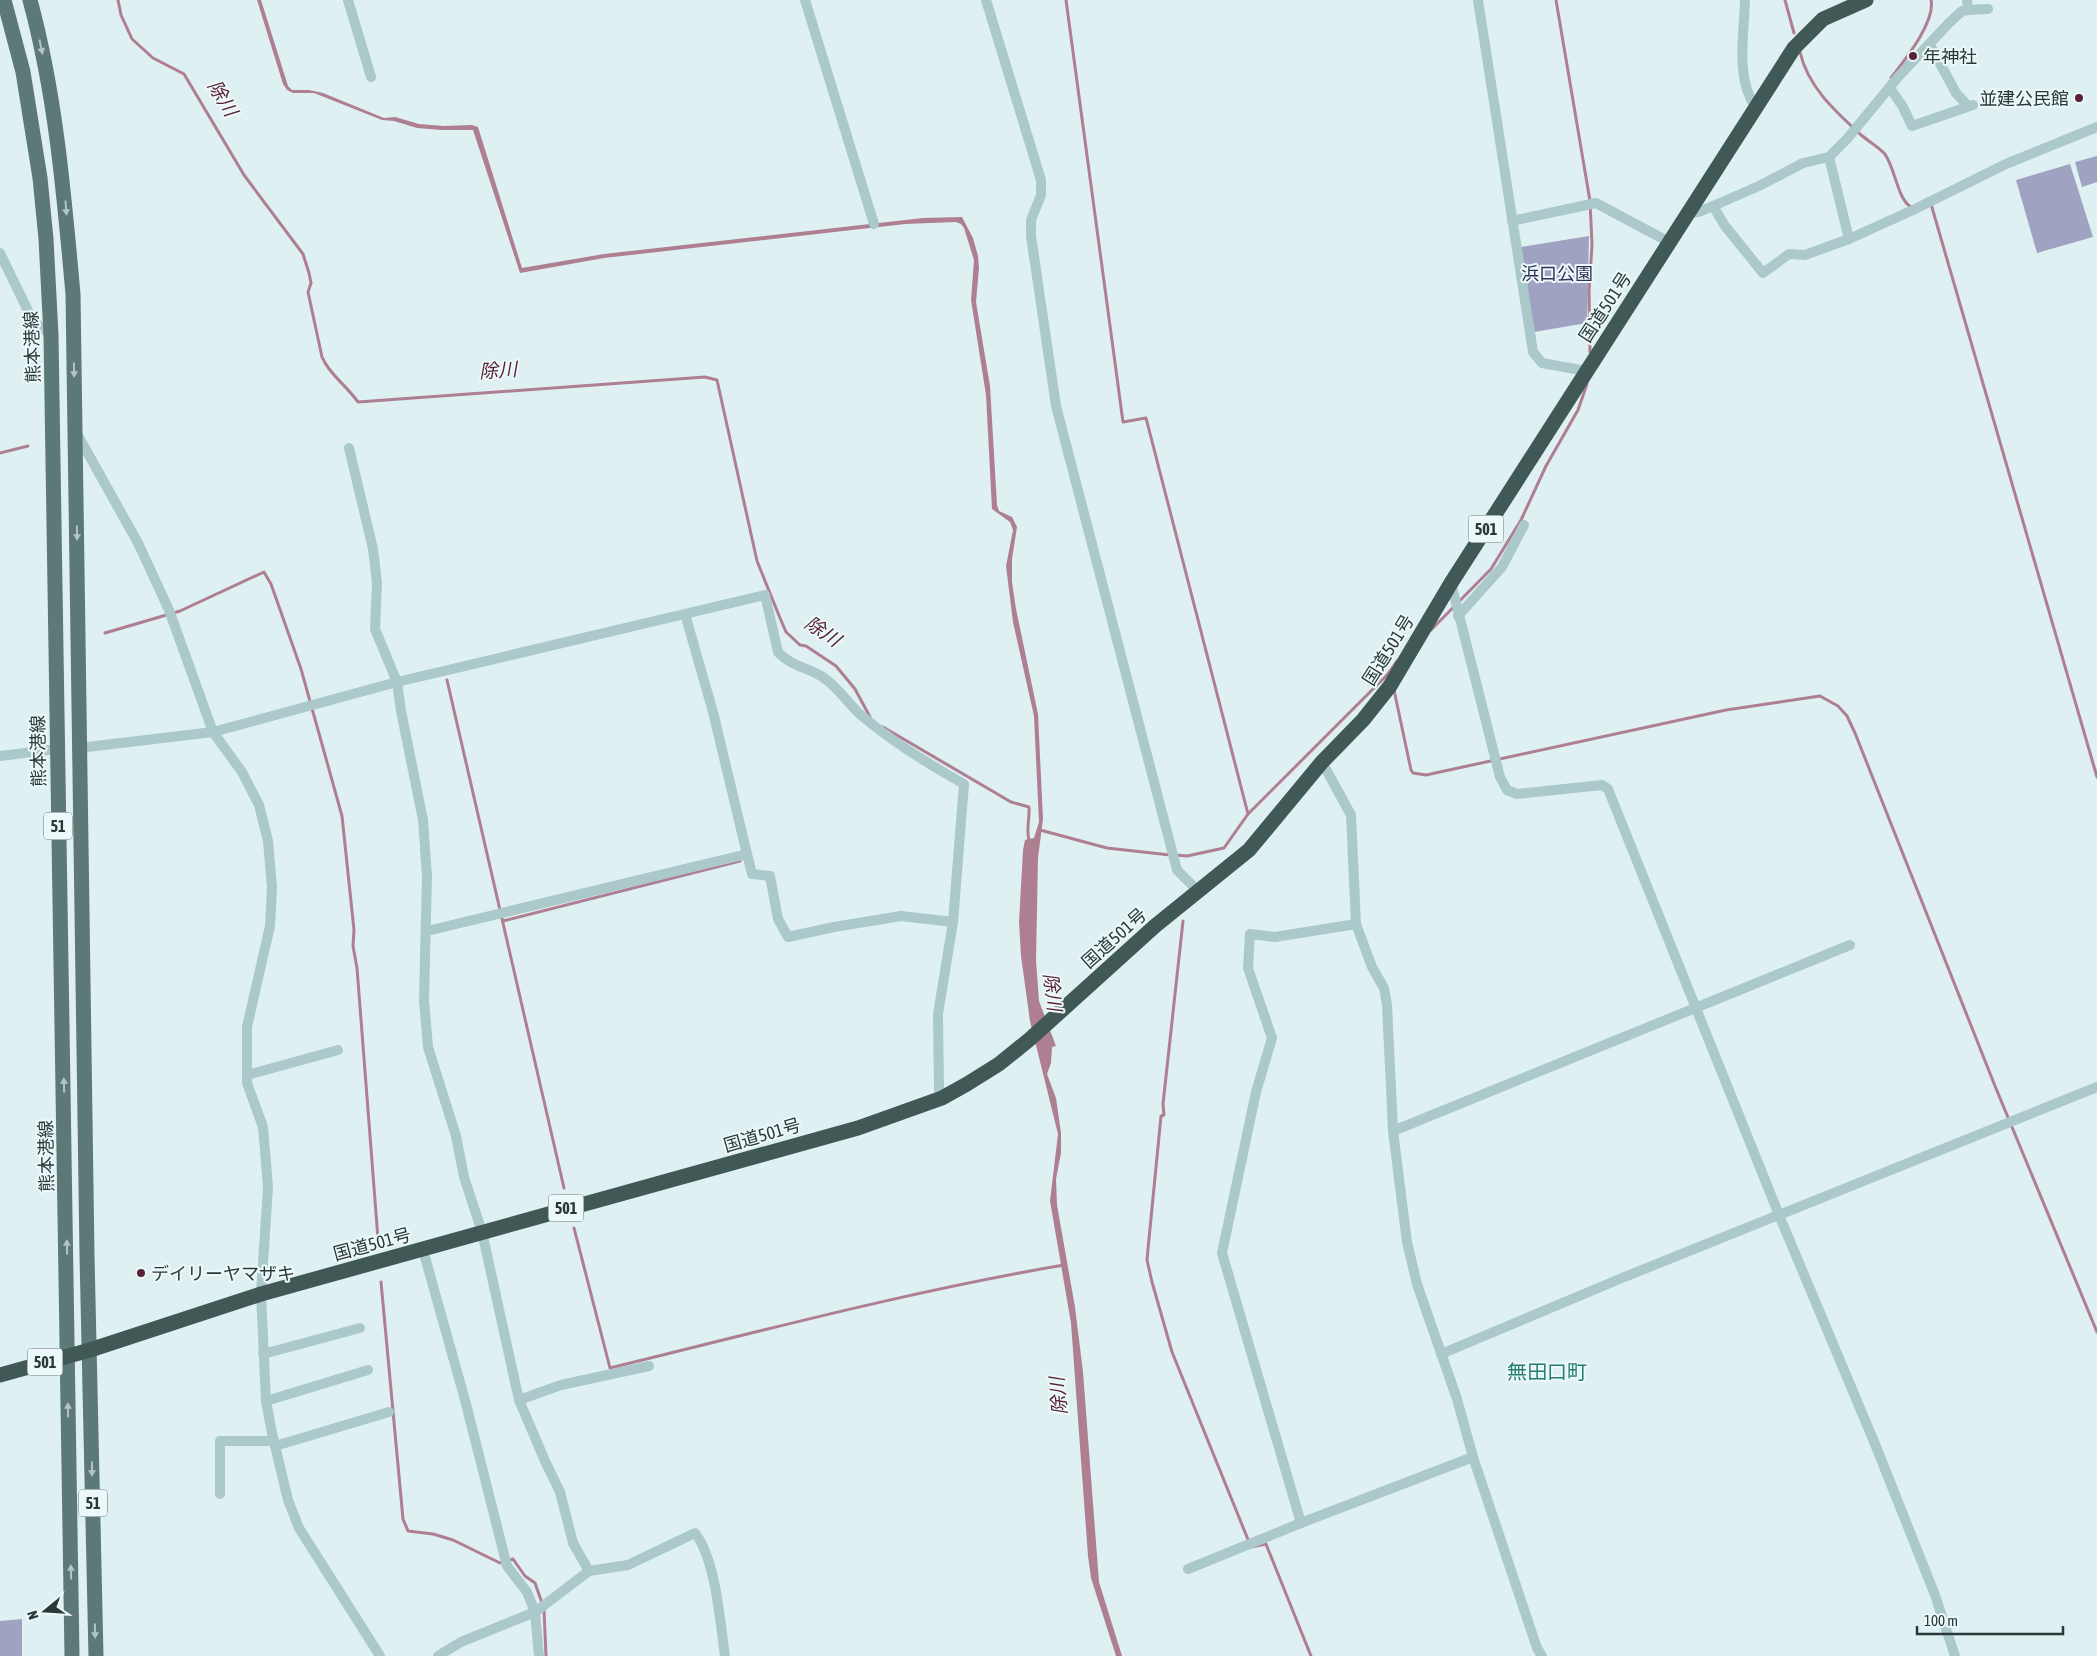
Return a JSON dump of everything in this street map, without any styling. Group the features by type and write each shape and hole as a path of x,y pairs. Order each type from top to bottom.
{"highway":[{"name":"国道501号","path":"0,1375 90,1350 261,1294 858,1128 942,1098 999,1064 1030,1039 1155,926 1249,850 1322,762 1363,720 1390,686 1451,583 1669,242 1690,213 1794,48 1812,28 1836,12 1866,0"}],"main road":[{"name":"熊本港線","path":"4,0 23,72 40,178 46,239 51,335 72,1656"},
{"path":"9,18 32,5"},
{"name":"51","path":"32,5 45,66 65,199 73,294 79,748 96,1656"},
{"path":"70,1531 94,1530"}],"street":[{"path":"348,0 372,77"},
{"path":"805,0 874,224"},
{"path":"986,0 1041,180 1040,195 1031,220 1031,236 1056,406 1177,870 1198,891"},
{"path":"1478,0 1533,352 1542,363 1586,371"},
{"path":"1745,0 1742,62 1745,88 1748,97 1756,108"},
{"path":"1690,213 1699,212 1759,186 1803,163 1829,156 1848,139 1898,78 1967,5 1988,9"},
{"path":"1890,88 1903,106 1912,126 1970,105 1956,93 1930,45"},
{"path":"1713,206 1725,226 1763,273 1789,254 1805,255 1849,239 2006,164 2097,127"},
{"path":"1829,156 1849,239"},
{"path":"1512,221 1596,203 1669,242"},
{"path":"0,253 33,321 51,335"},
{"path":"76,431 138,543 169,610 213,732 242,772 259,805 268,841 272,887 270,926 247,1027 247,1083 263,1127 268,1187 261,1294 266,1401 274,1444 288,1500 299,1528 380,1656"},
{"path":"349,448 373,549 377,583 375,629 397,682 423,820 427,876 424,1001 428,1047 456,1136 464,1177 482,1232 519,1400 560,1492 573,1543 589,1572"},
{"path":"1458,616 1502,567 1524,525"},
{"path":"1451,583 1500,777 1508,790 1517,794 1602,785 1608,790 1931,1586 1955,1656"},
{"path":"79,748 213,732 397,682 765,595 778,652 783,658 825,678 861,715 886,735 915,756 964,784 953,922 938,1014 939,1090 942,1098"},
{"path":"684,614 713,712 752,874 770,876 778,919 788,936 834,926 901,916 953,922"},
{"path":"0,756 57,749"},
{"path":"1322,762 1351,815 1356,924 1372,967 1384,988 1387,1005 1393,1131 1407,1242 1417,1284 1457,1399 1473,1458 1542,1656"},
{"path":"427,931 747,854"},
{"path":"1301,1523 1222,1253 1256,1092 1272,1038 1248,968 1250,934 1275,937 1356,924"},
{"path":"1393,1131 1850,945"},
{"path":"247,1076 338,1050"},
{"path":"1441,1354 2097,1086"},
{"path":"423,1250 465,1400 507,1566 527,1592 535,1612 539,1656"},
{"path":"263,1354 360,1328"},
{"path":"519,1400 562,1385 649,1366"},
{"path":"266,1401 368,1370"},
{"path":"220,1494 220,1441 274,1444 389,1412"},
{"path":"1188,1569 1301,1523 1473,1458"},
{"path":"438,1656 461,1642 535,1612 589,1572 628,1565 695,1533 702,1542 709,1563 717,1598 725,1656"}],"green space":[{"path":"2097,156 2097,182 2082,187 2075,162"},
{"path":"2070,164 2093,237 2037,253 2016,180"},
{"name":"浜口公園","path":"1589,236 1587,323 1534,332 1521,247"},
{"path":"22,1619 22,1656 0,1656 0,1621"}],"shaded area":[{"path":"257,0 261,0 288,86 292,90 309,90 323,93 384,118 395,117 419,124 444,126 472,125 478,127 522,268 604,254 923,218 962,217 973,238 979,268 976,302 990,386 997,505 999,511 1012,517 1017,527 1012,559 1012,582 1038,714 1043,819 1038,858 1036,961 1039,1001 1056,1046 1052,1047 1051,1063 1047,1074 1056,1098 1061,1133 1061,1153 1056,1179 1057,1205 1075,1307 1083,1372 1099,1582 1122,1656 1116,1656 1091,1578 1071,1323 1050,1201 1058,1134 1030,1021 1021,956 1019,922 1023,850 1025,840 1034,838 1039,822 1034,716 1013,622 1006,566 1013,530 1010,522 992,509 986,395 971,300 974,260 964,228 956,222 905,224 604,258 520,273 473,130 417,128 394,121 382,120 314,93 293,93 287,90 283,84"}],"waterway":[{"name":"除川","path":"118,0 121,15 132,39 153,58 184,74 244,175 303,254 311,283 308,292 322,357 329,369 358,402 705,377 717,380 757,561 786,632 800,645 806,646 836,666 855,689 870,717"},
{"path":"1066,0 1123,422 1146,418 1248,814"},
{"path":"1556,0 1590,201 1592,245 1589,291 1590,352"},
{"path":"1785,0 1794,33"},
{"path":"1891,78 1924,30 1929,19 1931,0"},
{"path":"1800,52 1809,76 1824,98 1860,134 1884,153 1891,166 1902,197 1911,207"},
{"path":"1931,204 2097,777"},
{"path":"1431,630 1491,569 1521,520 1546,466 1578,410 1587,384"},
{"path":"0,453 28,446"},
{"path":"105,633 180,611 264,572 271,584 301,669 342,816 354,930 353,946 357,968 378,1239"},
{"path":"1176,855 1187,856 1224,848 1248,814 1387,675 1397,661"},
{"path":"447,680 564,1188"},
{"path":"1394,690 1411,770 1413,773 1426,775 1726,710 1820,696 1838,706 1847,716 1855,733 1995,1086 2097,1332"},
{"name":"除川","path":"883,727 1011,802 1029,807 1028,830 1030,843"},
{"path":"1040,830 1107,848 1170,855"},
{"path":"503,921 740,861"},
{"path":"1183,921 1163,1104 1164,1115 1161,1116 1147,1260 1172,1352 1249,1542"},
{"path":"574,1228 610,1368 893,1299 1064,1265"},
{"path":"381,1282 403,1519 408,1531 433,1534 453,1540 500,1563 513,1559 525,1576 535,1583 542,1603"},
{"path":"1251,1547 1266,1544 1311,1656"},
{"path":"544,1609 546,1656"}],"place":[{"name":"年神社","path":"1913,56"},
{"name":"並建公民館","path":"2079,98"},
{"name":"デイリーヤマザキ","path":"141,1273"}],"district":[{"name":"無田口町","path":"1547,1371"}]}
